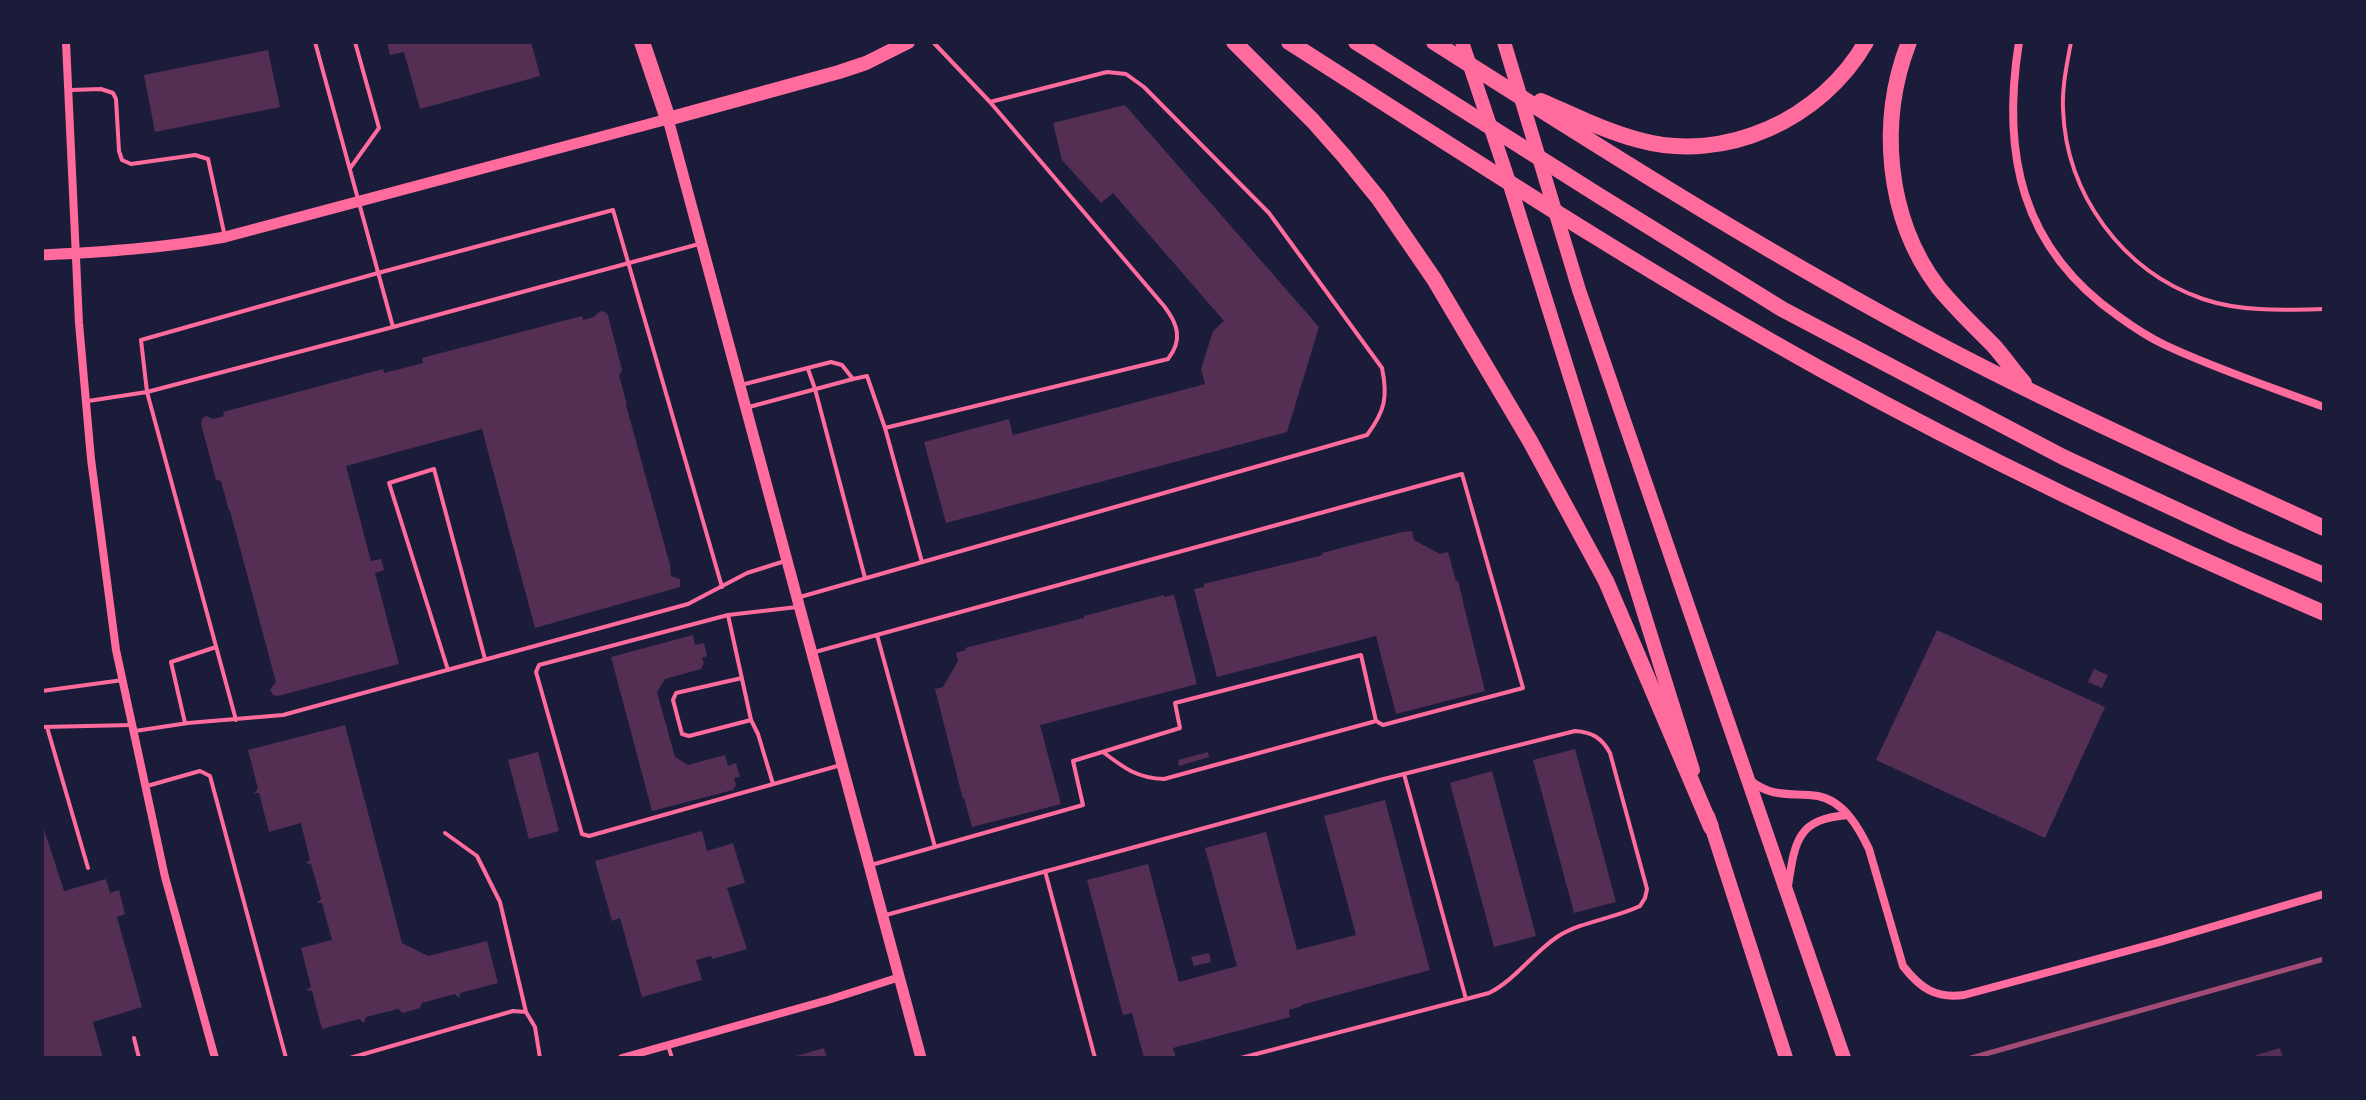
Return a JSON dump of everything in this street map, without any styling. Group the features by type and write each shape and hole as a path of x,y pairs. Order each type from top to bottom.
{"highway":[{"path":"642,42 668,119"},
{"path":"1234,42 1344,156 1379,199 1434,279 1530,441 1606,581 1711,827"},
{"path":"1289,42 1608,244 1825,371 2085,505 2324,613"},
{"path":"1356,42 1782,309 2092,470 2324,575"},
{"path":"1434,42 1607,153 1912,330 2131,439 2324,528"},
{"path":"1494,80 1602,128 1641,141 1685,146 1713,145 1758,134 1804,110 1842,75 1866,42"},
{"path":"1909,42 1893,96 1890,128 1893,173 1907,228 1924,266 1939,287 1971,325 1994,346 2027,388"}],"main road":[{"path":"668,119 839,72 866,63 908,42"},
{"path":"1462,42 1514,197 1786,1058"},
{"path":"1504,42 1579,290 1844,1058"}],"street":[{"path":"66,42 86,401 116,650 165,877 215,1058"},
{"path":"2019,42 2011,115 2018,171 2038,228 2055,256 2104,306 2142,333 2164,345 2324,407"},
{"path":"42,255 178,245 225,237 668,119 921,1058"},
{"path":"1749,779 1772,792 1788,796 1818,796 1832,801 1848,815 1869,849 1903,966 1924,989 1938,995 1964,995 2324,894"},
{"path":"1787,891 1801,834 1825,817 1848,815"},
{"path":"622,1058 900,977"}],"lane":[{"path":"315,42 393,327"},
{"path":"349,169 379,128 355,42"},
{"path":"885,428 1168,359 1175,350 1179,336 1174,320 990,102 933,42"},
{"path":"2071,42 2063,109 2068,144 2088,202 2124,250 2159,278 2202,299 2248,308 2324,309"},
{"path":"843,765 589,836 582,834 536,672 539,665 728,615 799,602 865,578 1367,435 1380,417 1386,390 1382,368 1269,213 1144,87 1126,74 1107,72 990,102"},
{"path":"68,90 101,89 113,93 122,160 131,164 195,155 208,159 225,237"},
{"path":"236,720 147,392 141,340 378,273 613,210 722,587"},
{"path":"86,401 147,392 703,243"},
{"path":"741,385 831,362 842,365 853,379"},
{"path":"808,369 865,578"},
{"path":"746,407 867,376 885,428 922,562"},
{"path":"448,670 389,483 434,469 485,659"},
{"path":"812,653 1462,474 1523,688 1383,725 1376,721 1164,779 1145,778 1103,752"},
{"path":"88,868 45,727 132,728 283,715 688,604 747,573 787,560"},
{"path":"728,615 751,720 773,784"},
{"path":"877,635 935,847"},
{"path":"185,723 171,662 216,647"},
{"path":"870,866 1083,805 1073,761 1180,728 1175,703 1361,655 1376,721"},
{"path":"742,678 676,693 673,700 682,734 689,736 751,720"},
{"path":"42,691 123,680"},
{"path":"883,915 1575,731 1586,732 1605,743 1647,889 1640,906 1578,926 1559,936 1503,986 1489,993 1241,1058"},
{"path":"145,787 200,771 210,776 286,1058"},
{"path":"1404,774 1466,999"},
{"path":"445,833 477,856 500,902 526,1012 535,1027 540,1058"},
{"path":"1045,871 1095,1058"},
{"path":"350,1058 513,1011 526,1012"},
{"path":"134,1038 139,1058"},
{"path":"668,1045 672,1058"}],"building":[{"path":"387,42 531,42 540,76 420,109 404,52 390,55"},
{"path":"268,50 280,107 155,132 144,75"},
{"path":"1125,105 1319,327 1287,432 946,523 924,442 1009,419 1013,435 1205,384 1201,369 1213,331 1224,321 1113,193 1101,203 1062,160 1053,123"},
{"path":"600,311 608,315 622,370 619,375 626,405 671,576 680,579 680,587 535,628 482,429 346,466 371,561 381,559 384,570 375,573 399,664 273,695 270,690 276,682 230,511 221,481 216,480 202,419 206,416 213,419 224,416 223,412 383,369 384,373 423,363 422,358 582,316 583,320 594,317"},
{"path":"1412,531 1414,540 1440,554 1448,552 1485,691 1396,714 1376,636 1217,677 1194,589"},
{"path":"1164,595 1174,595 1197,684 1040,725 1061,804 972,827 935,689 943,687 958,661 956,653"},
{"path":"1937,630 2105,707 2045,838 1876,760"},
{"path":"693,635 695,645 704,643 707,656 702,658 704,663 701,669 665,679 657,692 675,757 688,765 725,755 728,766 736,763 740,777 734,778 736,785 733,790 652,811 611,657"},
{"path":"2094,669 2108,675 2102,688 2088,682"},
{"path":"345,725 402,943 428,956 487,941 498,983 460,993 459,998 455,994 422,1003 420,1008 403,1013 398,1009 366,1017 364,1023 359,1019 322,1029 312,991 306,990 311,987 301,948 332,940 322,903 317,903 321,899 311,864 306,863 310,860 301,823 269,832 259,793 254,793 258,789 248,750"},
{"path":"1575,749 1616,902 1574,913 1533,760"},
{"path":"538,752 559,831 529,839 508,760"},
{"path":"1208,752 1209,757 1179,766 1178,760"},
{"path":"1492,771 1536,936 1494,947 1450,783"},
{"path":"1385,800 1430,970 1301,1005 1289,1010 1290,1017 1173,1048 1176,1058 1144,1058 1132,1013 1123,1015 1087,880 1148,864 1179,982 1237,966 1205,848 1266,832 1297,950 1356,935 1324,816"},
{"path":"42,823 64,891 106,879 110,893 119,890 125,914 117,917 142,1007 93,1022 103,1058 42,1058"},
{"path":"702,831 707,851 733,843 745,883 727,888 747,949 696,960 702,980 642,997 620,918 612,921 595,861"},
{"path":"1209,953 1211,962 1194,966 1191,957"},
{"path":"824,1048 827,1058 793,1058 793,1057"},
{"path":"2280,1048 2283,1058 2257,1058 2256,1055"}],"railway":[{"path":"1971,1058 2324,959"}]}
